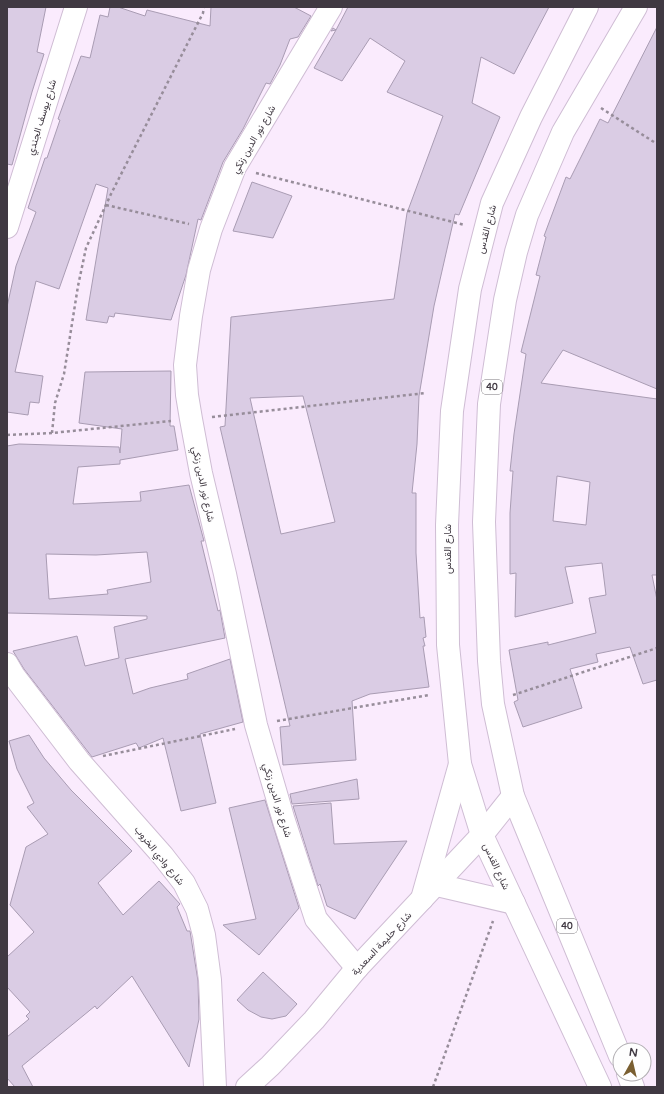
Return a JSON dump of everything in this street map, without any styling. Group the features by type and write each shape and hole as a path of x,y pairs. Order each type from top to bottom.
{"main road":[{"name":"شارع يوسف الجندي","path":"7,228 76,7"},
{"name":"شارع نور الدين زنكي","path":"331,7 235,167 211,229 199,270 191,316 186,365 187,395 201,473 225,574 256,725 284,821 316,919 357,968"},
{"name":"شارع القدس","path":"587,7 531,117 492,203 470,289 452,411 447,525 448,645 460,764 482,835 508,901 600,1087"},
{"name":"40","path":"614,1042 513,796 493,704 489,661 484,522 489,404 505,300 516,252 528,216 563,132 636,7"},
{"name":"شارع وادي الخروب","path":"7,664 14,676 79,761 163,856 184,883 197,909 204,935 210,980 215,1087"},
{"path":"460,764 429,892 508,901"},
{"name":"شارع حليمة السعدية","path":"247,1087 270,1066 314,1020 357,968 482,835 513,796"}],"path":[{"path":"52,433 55,403 64,374 78,286 86,248 106,205 203,13 204,7"},
{"path":"599,106 657,144"},
{"path":"235,167 484,230"},
{"path":"106,205 211,229"},
{"path":"7,435 52,433 426,393"},
{"path":"506,697 657,648"},
{"path":"79,761 256,725 429,695"},
{"path":"433,1087 508,901"}],"building":[{"path":"7,7 46,7 37,52 44,54 12,165 7,164"},
{"path":"110,7 118,7 145,16 147,10 210,26 211,7 294,7 311,16 298,37 290,39 280,65 270,84 266,83 243,129 223,162 201,220 198,219 186,275 171,320 115,313 114,317 109,316 107,323 86,320 108,188 96,184 59,289 36,281 15,372 43,376 39,403 30,402 28,415 7,412 7,307 16,266 36,212 28,208 45,158 47,158 60,120 58,119 81,56 90,58 100,15 108,17"},
{"path":"348,7 549,7 514,74 481,57 472,103 500,117 459,215 455,214 434,306 419,396 417,444 412,493 416,493 416,553 420,618 424,617 426,637 423,638 425,646 423,646 429,687 370,694 352,701 356,760 283,765 280,727 290,726 220,427 225,426 231,317 394,299 407,213 443,116 387,92 405,61 370,38 342,81 314,68","holes":["303,396 335,522 281,534 250,398"]},
{"path":"657,27 657,389 563,350 541,383 657,399 657,575 652,575 657,600 657,680 643,684 630,647 596,654 598,662 570,669 582,708 523,727 514,702 518,700 509,650 548,642 548,645 596,633 589,598 606,595 602,563 565,567 573,603 515,617 516,573 510,574 510,513 513,471 510,471 526,354 521,352 540,276 536,275 546,237 544,236 566,177 570,179 600,119 608,123","holes":["557,476 590,482 586,525 553,521"]},
{"path":"252,182 292,196 273,238 233,231"},
{"path":"171,371 170,426 174,426 178,450 120,460 120,464 78,467 73,504 141,501 140,492 189,485 204,541 201,541 218,611 220,610 225,638 125,659 133,694 150,688 188,679 187,674 230,659 243,722 200,734 216,803 181,811 163,738 139,748 136,743 92,757 24,669 13,651 77,636 85,666 119,658 114,627 147,619 147,616 7,613 7,446 19,444 119,447 120,453 122,429 79,423 85,372","holes":["147,552 151,582 107,590 108,594 49,599 46,554 96,555"]},
{"path":"29,735 44,758 71,790 132,851 98,883 123,915 159,881 180,904 177,907 187,931 190,931 198,981 199,1019 189,1067 132,976 97,1009 95,1006 22,1066 33,1087 15,1087 7,1078 7,1037 29,1019 26,1016 30,1012 7,987 7,957 34,932 10,905 26,847 48,834 27,807 34,803 17,769 9,741"},
{"path":"357,779 359,799 292,804 290,794"},
{"path":"265,800 299,908 259,955 223,925 256,919 229,808"},
{"path":"331,803 334,844 407,841 355,919 327,906 320,884 318,886 293,806"},
{"path":"263,972 297,1004 286,1016 272,1019 261,1017 248,1010 237,1000"}]}
